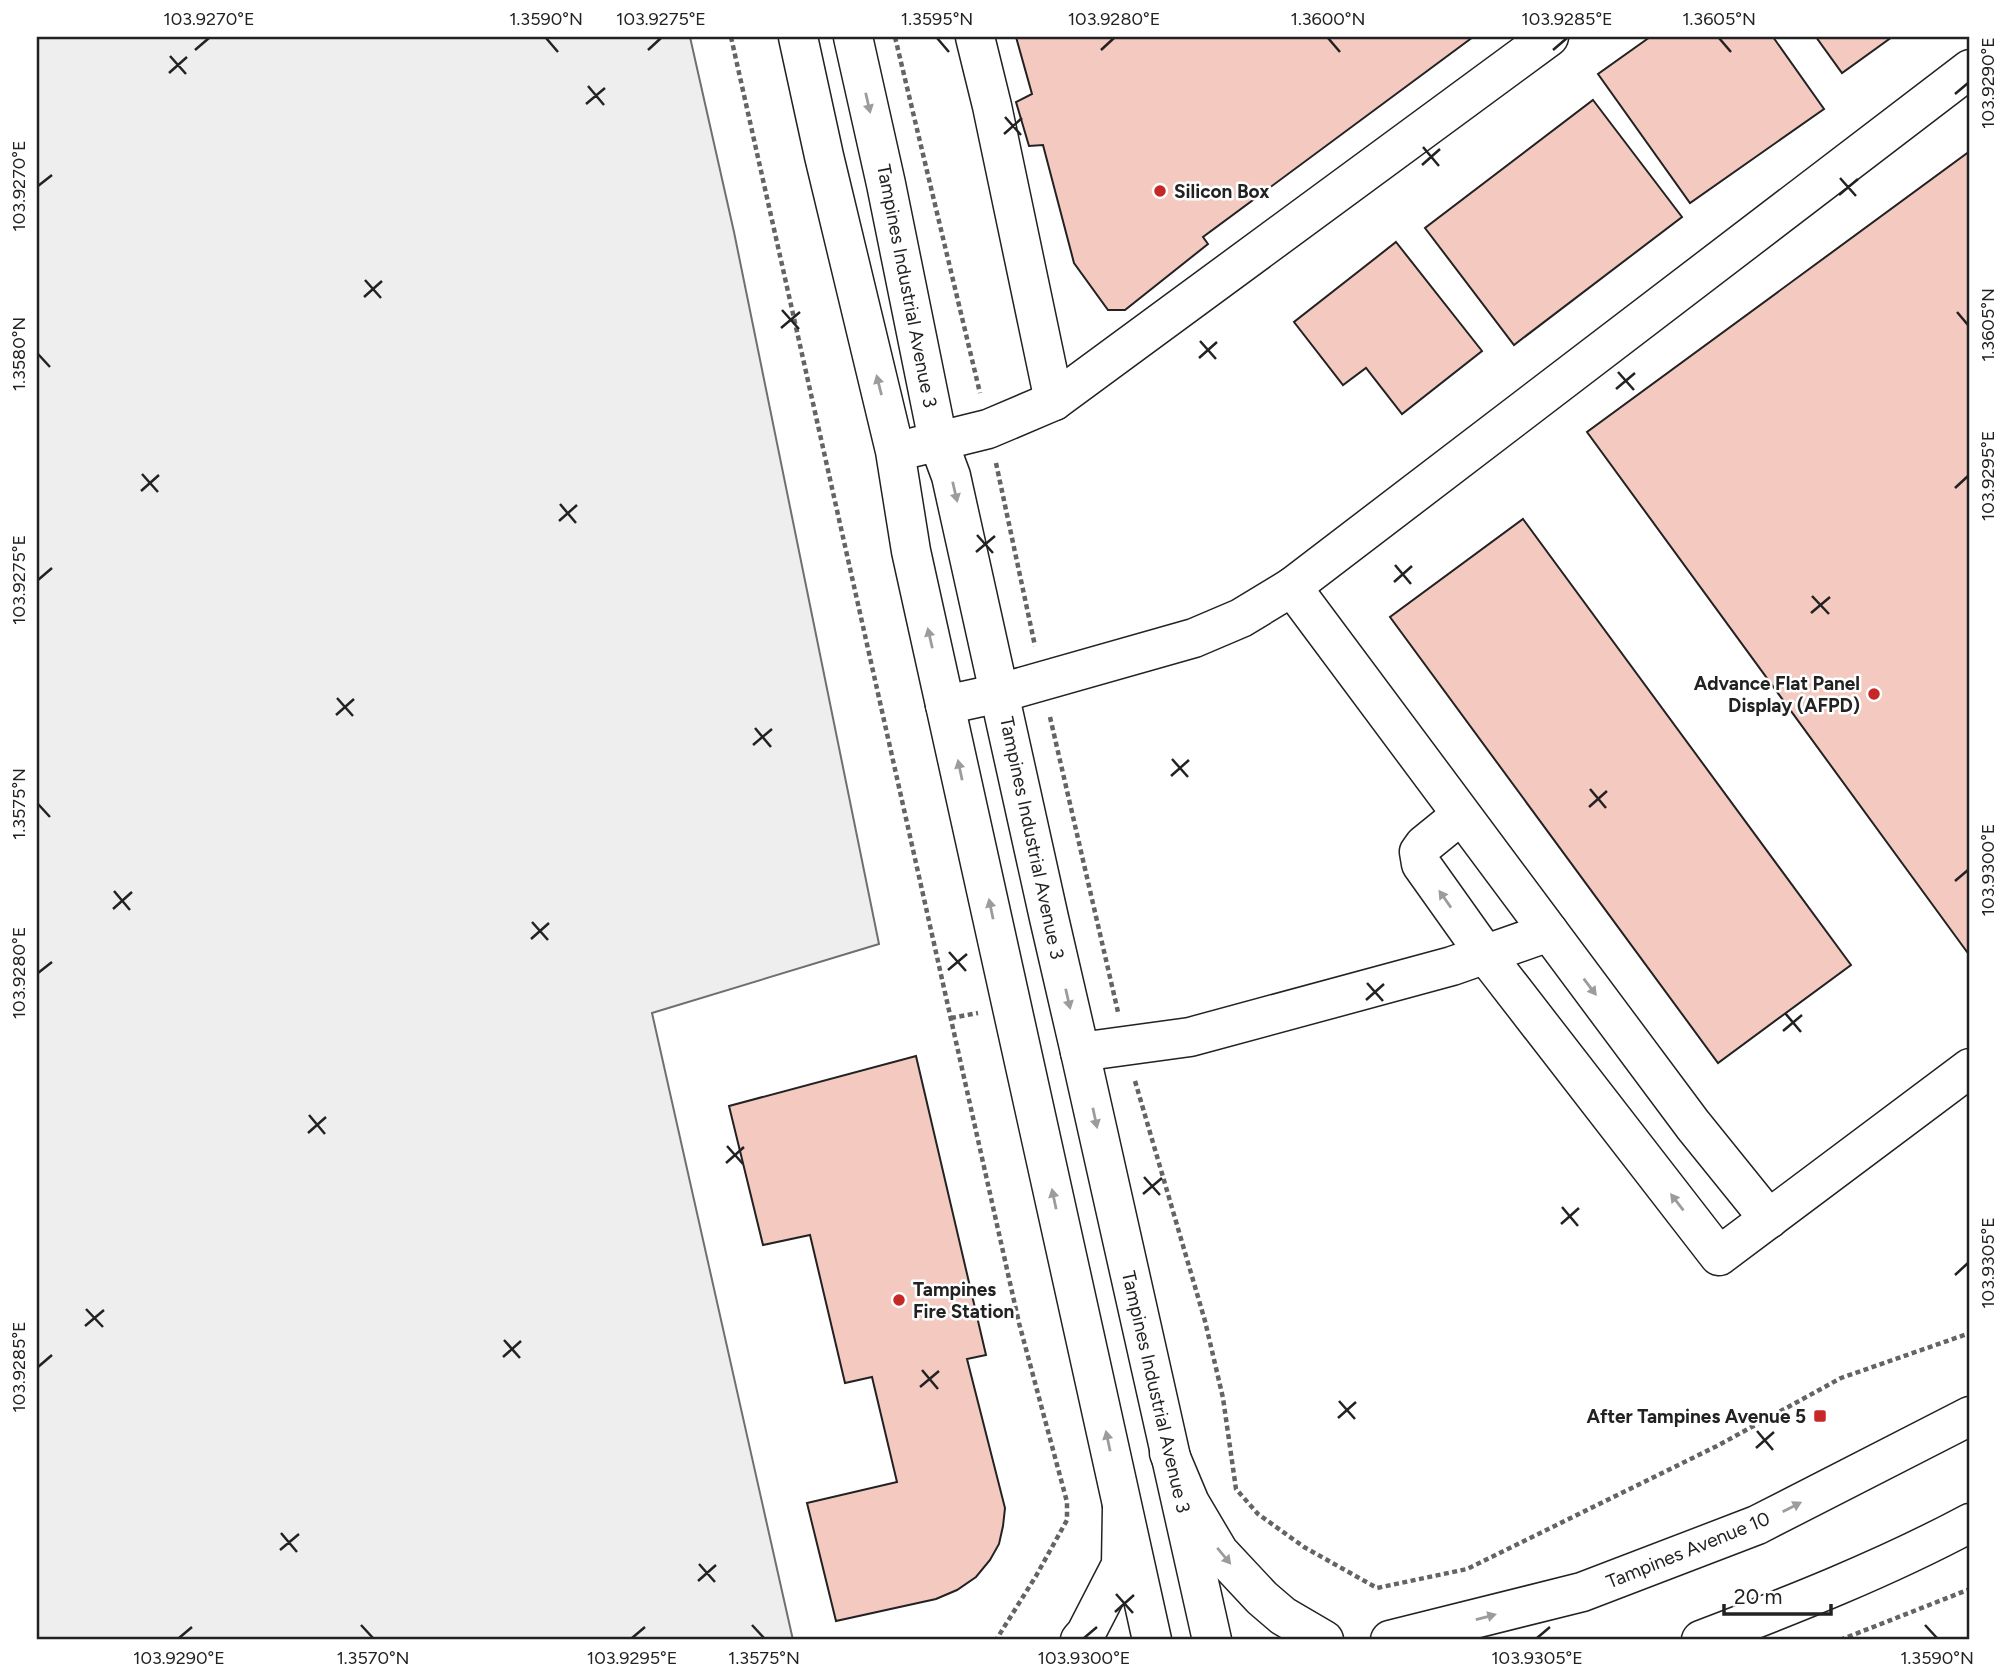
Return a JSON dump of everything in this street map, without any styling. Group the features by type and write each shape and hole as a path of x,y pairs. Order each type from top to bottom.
{"street":[{"path":"798,37 895,451 911,551 1152,1640"},
{"name":"Tampines Industrial Avenue 3","path":"853,37 938,441 951,476 1212,1640"},
{"path":"975,37 1055,401"},
{"path":"895,451 988,429 1055,401 1549,37"},
{"path":"945,705 1000,694 1194,638 1241,618 1292,587 1970,69"},
{"path":"1292,587 1693,1125 1769,1219"},
{"path":"1461,815 1424,845 1419,852 1421,864 1485,954 1719,1256 1970,1068"},
{"path":"1080,1052 1190,1037 1439,970 1549,932"},
{"name":"Tampines Avenue 10","path":"1390,1640 1582,1592 1757,1525 1970,1416"},
{"path":"1169,1453 1190,1503 1219,1552 1262,1598 1283,1616 1324,1640"},
{"path":"1080,1640 1121,1565 1122,1508"},
{"path":"1701,1640 1925,1548 1970,1523"}],"path":[{"path":"731,37 1018,1323 1067,1502 1067,1520 996,1640"},
{"path":"895,37 988,429 1125,1046 1205,1321 1223,1398 1236,1489 1258,1514 1304,1547 1377,1588 1467,1569 1717,1446 1841,1378 1970,1334"},
{"path":"1840,1640 1970,1589"}],"shaded area":[{"path":"37,37 690,37 734,232 879,944 652,1013 793,1640 37,1640"}],"building":[{"name":"Silicon Box","path":"1016,37 1473,37 1203,237 1208,244 1125,310 1108,310 1074,263 1043,145 1029,146 1016,102 1032,94"},
{"path":"1650,37 1773,37 1824,109 1690,203 1598,74"},
{"path":"1816,37 1892,37 1842,73"},
{"path":"1593,100 1682,217 1514,345 1425,228"},
{"name":"Advance Flat Panel Display (AFPD)","path":"1970,151 1970,956 1587,432"},
{"path":"1396,242 1482,351 1402,414 1366,368 1343,385 1294,322"},
{"path":"1523,519 1851,965 1718,1063 1390,617"},
{"name":"Tampines Fire Station","path":"916,1056 986,1355 967,1359 1005,1508 1003,1526 999,1544 990,1560 976,1577 957,1590 936,1599 836,1621 807,1503 897,1482 872,1377 845,1383 810,1235 763,1245 729,1106"}],"place":[{"name":"Silicon Box","path":"1160,191"},
{"name":"Advance Flat Panel Display (AFPD)","path":"1874,694"},
{"name":"Tampines Fire Station","path":"899,1300"},
{"name":"After Tampines Avenue 5","path":"1820,1416"}]}
